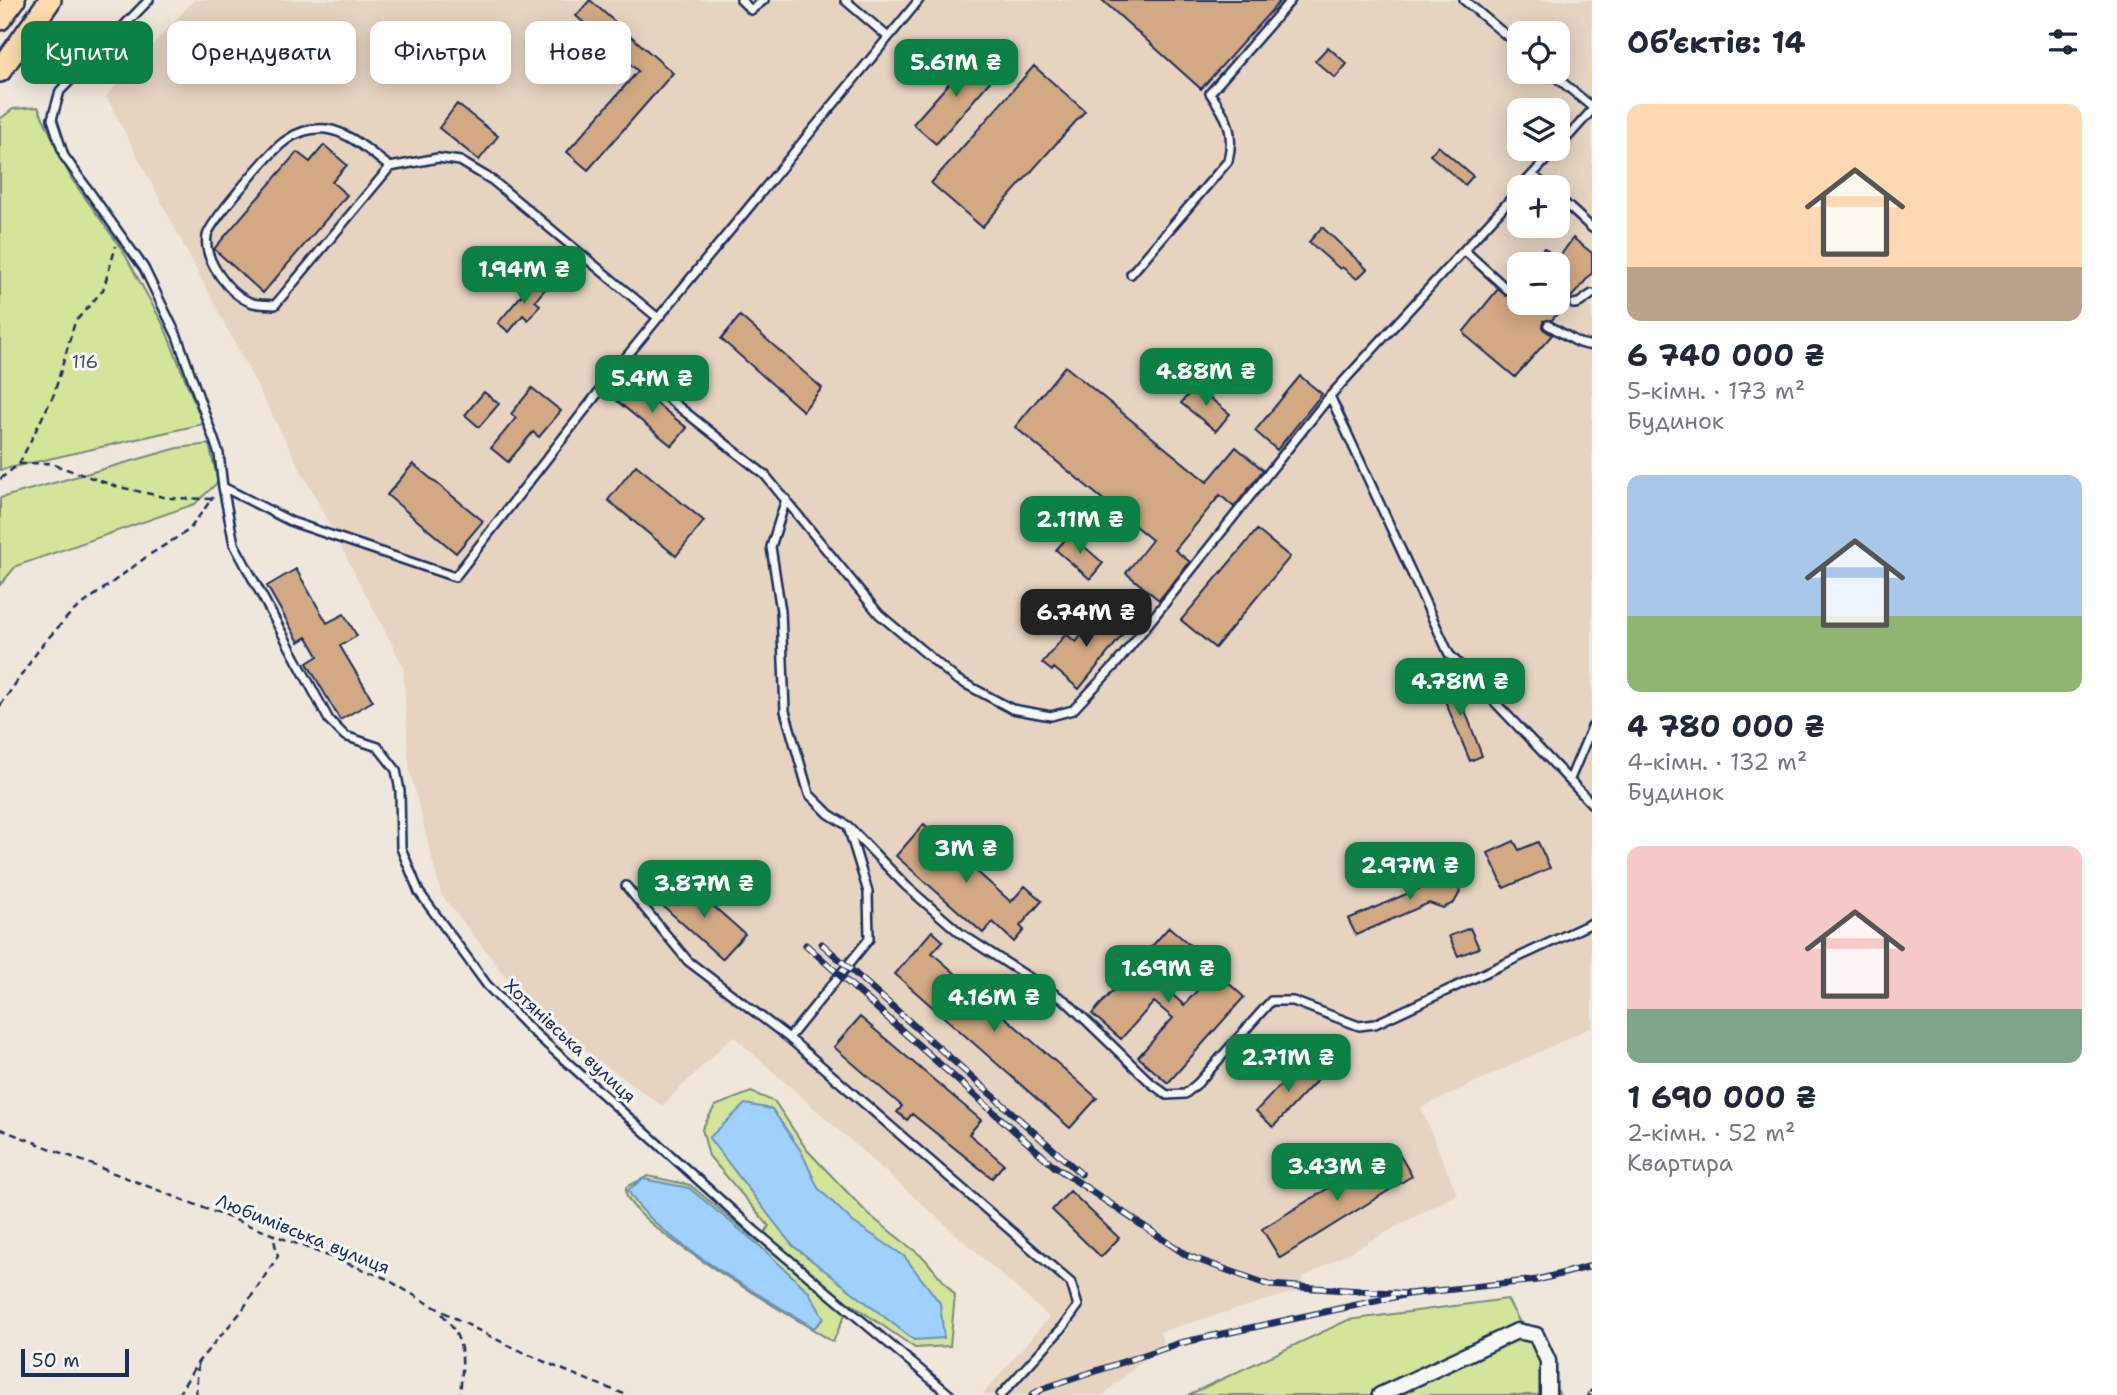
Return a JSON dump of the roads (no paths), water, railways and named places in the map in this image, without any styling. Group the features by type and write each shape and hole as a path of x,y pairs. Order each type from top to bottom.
{"main road":[{"path":"0,19 14,0"},
{"path":"0,71 50,0"}],"street":[{"path":"1380,1395 1517,1331 1536,1335 1548,1361 1548,1395"}],"lane":[{"name":"Хотянівська вулиця","path":"149,0 60,91 52,119 65,156 144,268 177,336 219,454 234,544 329,720 345,736 378,747 396,770 400,791 401,848 419,892 450,938 487,985 528,1028 755,1231 950,1395"},
{"path":"741,0 751,10 764,0"},
{"path":"845,0 887,36"},
{"path":"223,487 292,522 455,577 622,362 919,0"},
{"path":"1131,274 1228,162 1233,142 1226,116 1210,93 1291,0"},
{"path":"1464,0 1507,36"},
{"path":"1564,84 1592,109 1570,134"},
{"path":"390,167 346,135 325,129 304,130 283,142 221,213 206,234 207,252 230,288 252,303 275,305 390,167 438,158 460,162 492,180 658,318"},
{"path":"1533,175 1545,161"},
{"path":"622,362 765,475 879,614 956,679 1012,709 1051,716 1073,709 1117,663 1330,396 1507,202"},
{"path":"1570,208 1592,228"},
{"path":"1464,250 1507,289"},
{"path":"1574,304 1592,294"},
{"path":"1548,325 1579,343 1592,346"},
{"path":"1330,396 1449,654 1592,804"},
{"path":"786,499 771,547 780,611 785,710 809,794 829,814 848,827 906,886 960,933 1067,1002 1151,1083 1167,1095 1185,1094 1198,1083 1271,1001 1293,1001 1359,1026 1375,1024 1592,923"},
{"path":"1570,779 1592,727"},
{"path":"789,1038 869,939 867,892 848,827"},
{"path":"626,886 688,961 789,1038 1071,1283 1078,1306 1062,1328 1000,1395"}],"water":[{"path":"745,1104 772,1109 801,1151 818,1188 853,1222 904,1256 940,1303 944,1338 914,1340 792,1245 709,1138"},
{"path":"643,1179 689,1188 761,1247 808,1291 824,1318 814,1328 684,1246 640,1208 628,1190"}],"railway":[{"path":"822,944 1081,1174"},
{"path":"806,945 1054,1166 1188,1256 1269,1285 1408,1294"},
{"path":"1032,1395 1042,1389 1180,1343 1408,1294 1537,1280 1592,1266"}],"park label":[{"name":"116","path":"85,362"}]}
